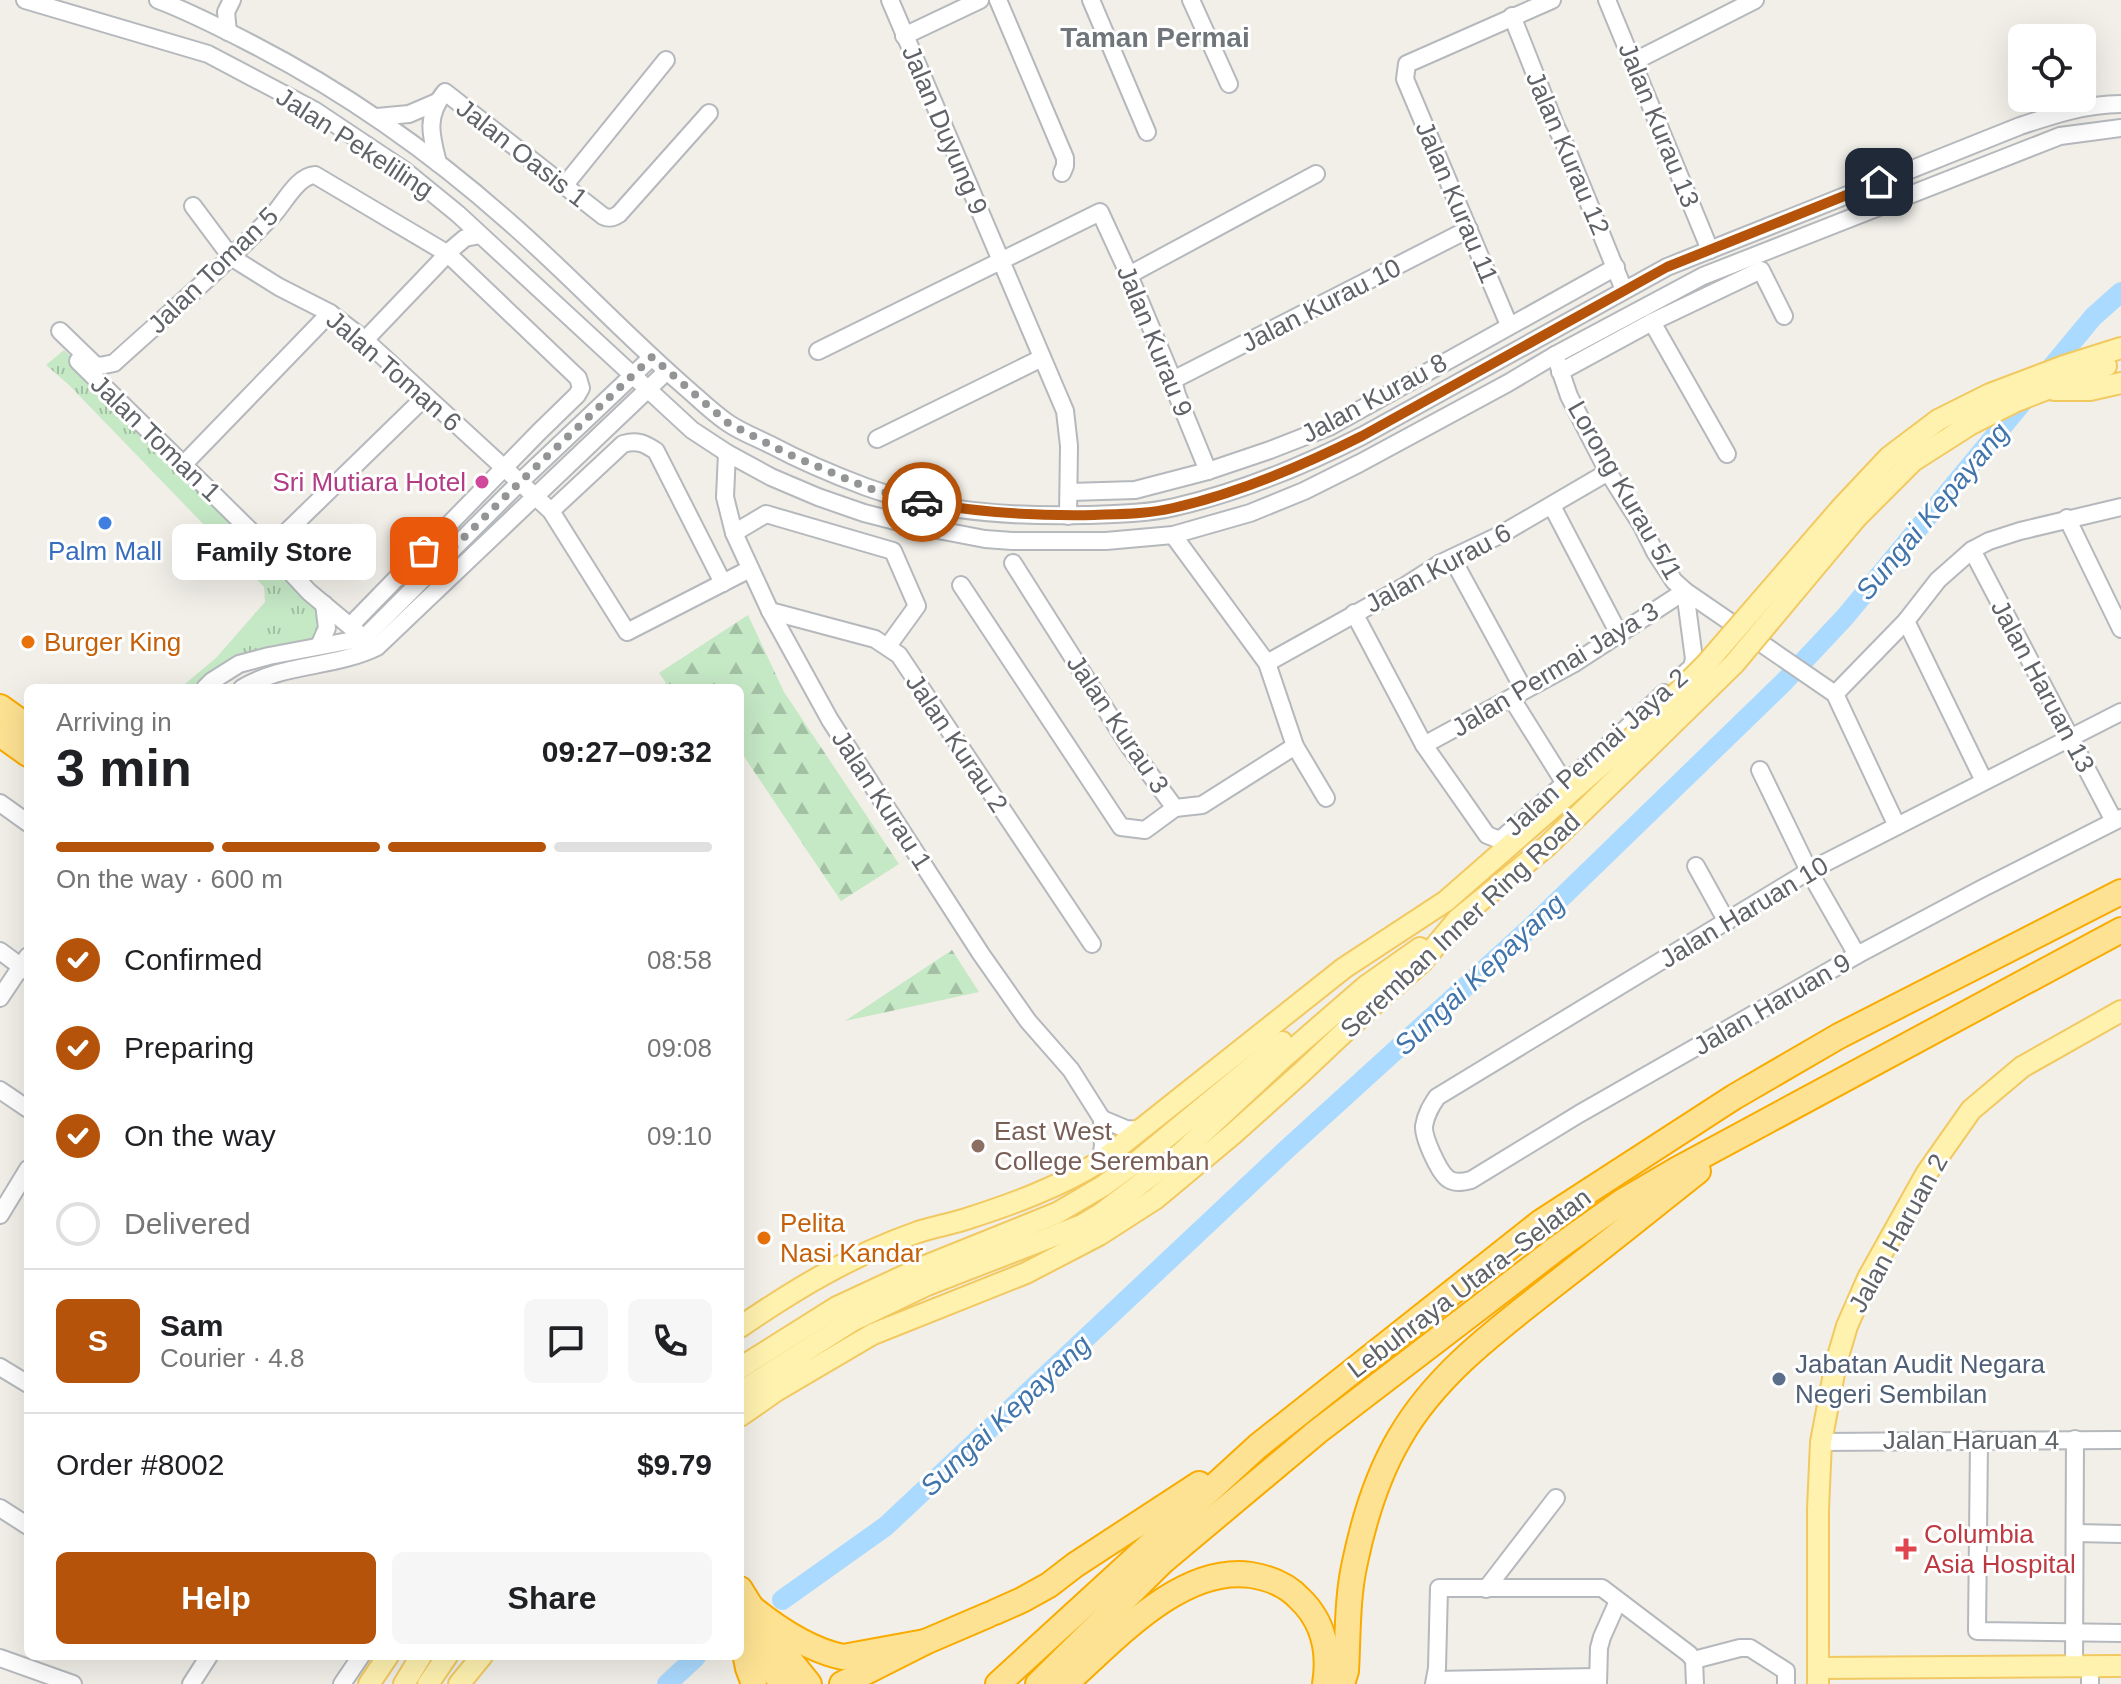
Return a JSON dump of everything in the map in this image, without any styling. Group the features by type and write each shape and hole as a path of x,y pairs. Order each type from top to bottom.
{"highway":[{"path":"0,707 24,724"},
{"path":"0,734 24,751"},
{"name":"Lebuhraya Utara–Selatan","path":"998,1684 1258,1446 1541,1222 1734,1097 1839,1036 2121,892"},
{"name":"Lebuhraya Utara–Selatan","path":"1038,1684 1163,1561 1317,1432 1623,1201 2121,930"},
{"path":"1342,1684 1346,1671 1355,1564 1362,1534 1375,1491 1399,1439 1418,1409 1440,1382 1478,1345 1753,1128"},
{"path":"842,1684 1049,1585 1144,1518 1258,1446"},
{"path":"1065,1684 1156,1606 1189,1585 1217,1575 1230,1574 1263,1577 1278,1583 1293,1592 1310,1610 1325,1641 1325,1684"},
{"path":"748,1619 843,1657 925,1642"},
{"path":"748,1619 748,1668 754,1684"},
{"path":"748,1619 764,1660 783,1684"},
{"path":"748,1619 809,1684"}],"main road":[{"name":"Seremban Inner Ring Road","path":"744,1413 873,1334 1026,1273 1110,1228 1155,1199 1233,1134 1422,962 1458,919 1547,846 1734,664 1856,518 1913,461 1971,424 2112,358"},
{"name":"Seremban Inner Ring Road","path":"744,1324 849,1260 919,1232 1019,1201 1074,1177 1101,1161 1344,968 1446,901 1629,741 1706,664 1889,457 1938,420 1990,394 2064,366 2112,358"},
{"path":"2043,390 2090,390 2121,383"},
{"path":"744,1389 852,1321 927,1285 1103,1186 1139,1160 1370,969 1446,901"},
{"path":"744,1365 837,1307 923,1267 976,1256 1082,1225 1102,1213 1180,1154 1366,986 1458,919"},
{"name":"Jalan Haruan 2","path":"1818,1676 1821,1442 1836,1363 1847,1326 1868,1278 1926,1174 1971,1110 2022,1067 2121,1011"},
{"path":"369,1684 385,1660"},
{"path":"404,1684 419,1660"},
{"path":"428,1684 444,1660"},
{"path":"459,1684 479,1660"},
{"path":"1818,1676 2116,1672"}],"street":[{"name":"Jalan Pekeliling","path":"25,0 208,54 314,110 404,170 458,214 692,430 727,453 771,477 864,513 945,532 1012,541 1106,541 1173,535 1250,513 1304,491 1414,434 1703,276 2060,136"},
{"path":"165,3 190,0"},
{"path":"228,32 226,12 232,0"},
{"name":"Jalan Duyung 9","path":"890,0 1065,411 1069,446 1068,516"},
{"path":"904,36 980,0"},
{"path":"998,0 1065,158 1062,173"},
{"path":"1091,0 1147,132"},
{"path":"1191,0 1229,84"},
{"path":"1512,16 1552,0"},
{"name":"Jalan Kurau 13","path":"1607,0 1710,250"},
{"path":"1633,62 1755,0"},
{"name":"Jalan Pekeliling","path":"165,3 228,32 327,85 410,139 509,221 667,371 728,423 788,454 868,488 927,503 986,513 1068,516 1125,514 1173,508 1243,487 1314,460 1362,436 1667,267 2020,126 2061,112 2121,104"},
{"name":"Jalan Kurau 11","path":"1509,325 1405,79 1407,64 1512,16"},
{"name":"Jalan Kurau 12","path":"1512,16 1624,290"},
{"path":"564,186 666,60"},
{"name":"Jalan Oasis 1","path":"438,163 431,121 437,102 445,92 603,216 614,217 709,113"},
{"name":"Jalan Oasis 1","path":"377,117 409,114 437,102"},
{"path":"2060,136 2083,124 2121,115"},
{"path":"2060,136 2121,128"},
{"path":"1129,275 1316,174"},
{"name":"Jalan Toman 5","path":"114,363 231,257 274,214 303,178 309,176 315,175 450,252"},
{"name":"Jalan Toman 6","path":"193,206 231,257 279,287 330,313 365,340 521,481 551,511 627,632 723,583"},
{"name":"Jalan Kurau 9","path":"1000,260 1100,212 1173,380 1208,471"},
{"path":"450,252 458,235 458,214"},
{"name":"Jalan Kurau 10","path":"1173,380 1469,229"},
{"path":"365,340 450,252 470,236 480,235"},
{"path":"350,626 581,388 578,378 450,252"},
{"path":"818,351 1000,260"},
{"name":"Jalan Kurau 8","path":"1070,492 1135,490 1208,471 1329,427 1616,267"},
{"path":"1560,372 1652,322 1761,270 1784,316"},
{"path":"183,465 330,313"},
{"path":"1652,322 1727,454"},
{"name":"Jalan Toman 1","path":"114,363 94,364 57,334 116,399 309,592 370,642"},
{"name":"Lorong Kurau 5/1","path":"1555,355 1569,396 1608,472 1674,581 1835,694"},
{"path":"209,684 239,664 319,646 370,642 417,584 652,357"},
{"path":"877,439 1042,358"},
{"path":"114,363 116,399"},
{"path":"250,684 293,668 349,659 535,495 667,371"},
{"path":"269,549 425,397"},
{"path":"551,511 623,444 634,441 645,443 656,451 723,583 750,569"},
{"name":"Jalan Kurau 1","path":"727,453 725,497 734,533 770,611 830,720 981,954 1028,1021 1071,1070 1102,1119"},
{"name":"Jalan Kurau 6","path":"1267,663 1608,472"},
{"path":"1552,506 1619,634"},
{"path":"1897,826 1835,694 1906,621 1938,580 1972,550 1989,541 2067,518 2121,507"},
{"path":"734,533 766,514 893,551 917,606 888,646"},
{"path":"2067,518 2121,629"},
{"path":"1173,535 1267,663 1295,746 1326,798"},
{"name":"Jalan Haruan 13","path":"1972,550 2070,738 2117,820"},
{"path":"1452,558 1564,782"},
{"name":"Jalan Kurau 3","path":"1013,563 1129,746 1175,808 1202,805 1295,746"},
{"path":"403,572 417,584"},
{"path":"961,585 1121,827 1145,830 1175,808"},
{"name":"Jalan Permai Jaya 3","path":"1424,745 1573,664 1685,591"},
{"name":"Jalan Permai Jaya 2","path":"1424,745 1487,835 1500,840 1692,667 1694,659 1685,591"},
{"path":"319,646 327,628 324,604"},
{"name":"Jalan Kurau 2","path":"770,611 875,639 899,655 1092,944"},
{"path":"1354,613 1424,745"},
{"path":"1906,621 1984,781"},
{"name":"Jalan Haruan 10","path":"1436,1160 1423,1130 1427,1111 1437,1097 1809,871 2121,712"},
{"path":"1760,770 1809,871 1857,955"},
{"path":"0,803 24,820"},
{"name":"Jalan Haruan 9","path":"1436,1160 1447,1178 1456,1183 1471,1180 1579,1114 1857,955 2117,820"},
{"path":"1696,866 1727,922"},
{"path":"0,951 24,964"},
{"path":"0,998 24,968"},
{"path":"0,1090 24,1106"},
{"path":"1101,1161 1102,1119 1126,1129 1142,1130"},
{"path":"0,1215 24,1176"},
{"path":"0,1367 24,1382"},
{"path":"2075,1439 2074,1633 2083,1673"},
{"path":"1979,1440 1977,1631 2121,1633"},
{"name":"Jalan Haruan 4","path":"1821,1442 2121,1440"},
{"path":"1486,1589 1556,1498"},
{"path":"0,1508 24,1523"},
{"path":"2076,1533 2121,1534"},
{"path":"1618,1601 1599,1648 1598,1681 1435,1682 1439,1588 1602,1588 1689,1654 1694,1660 1695,1684"},
{"path":"1694,1660 1750,1648 1786,1671 1786,1684"},
{"path":"0,1658 73,1684"},
{"path":"191,1684 206,1660"},
{"path":"342,1684 358,1660"}],"green space":[{"path":"64,350 225,508 316,609 322,620 319,637 289,646 208,684 185,684 216,658 265,602 264,587 46,365"},
{"path":"748,615 784,692 899,864 841,901 744,756 744,684 664,684 659,673"},
{"path":"952,950 979,992 845,1021"}],"waterway":[{"name":"Sungai Kepayang","path":"782,1600 886,1526 1287,1149 1530,928 1784,682 1845,617 2093,317 2121,292"},
{"name":"Sungai Kepayang","path":"667,1684 693,1660"}],"way so far":[{"path":"424,551 403,572 417,584 652,357 728,423 788,454 868,488 922,502"}],"place":[{"name":"Sri Mutiara Hotel","path":"482,482"},
{"name":"Palm Mall","path":"105,523"},
{"name":"Family Store","path":"424,551"},
{"name":"Burger King","path":"28,642"},
{"name":"East West College Seremban","path":"978,1146"},
{"name":"Pelita Nasi Kandar","path":"764,1238"},
{"name":"Jabatan Audit Negara Negeri Sembilan","path":"1779,1379"},
{"name":"Columbia Asia Hospital","path":"1906,1549"}],"district":[{"name":"Taman Permai","path":"1155,37"}],"route":[{"path":"922,502 986,513 1057,516 1125,514 1173,508 1243,487 1314,460 1362,436 1667,267 1879,182"}]}
